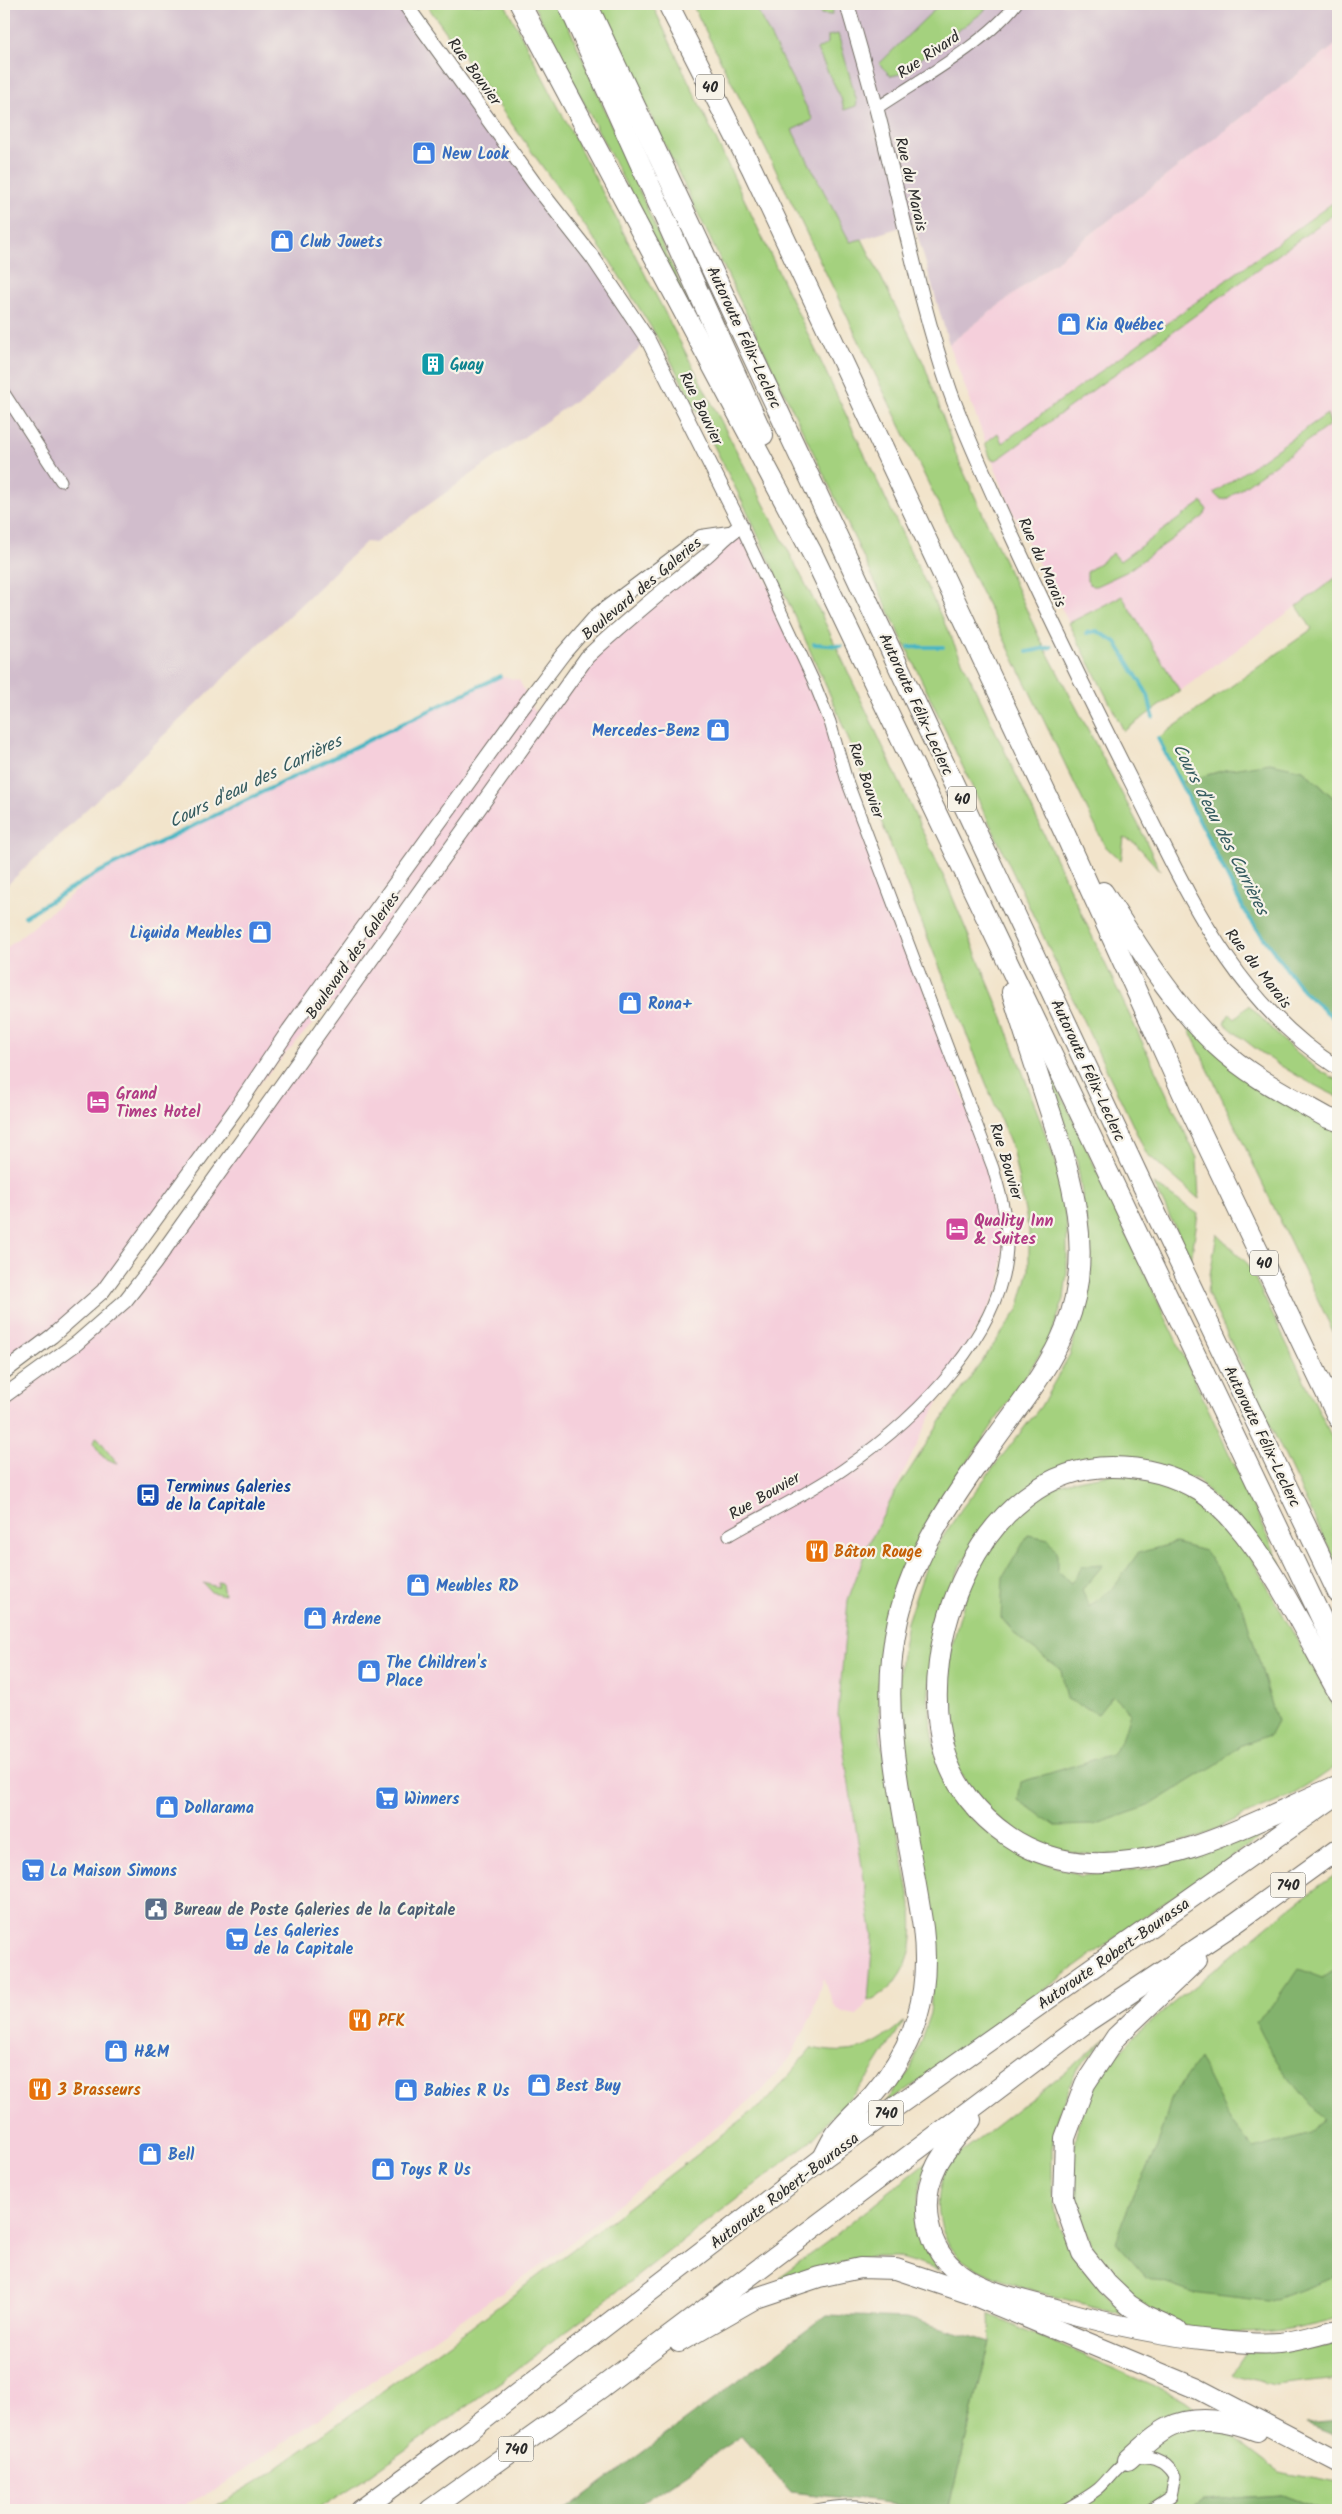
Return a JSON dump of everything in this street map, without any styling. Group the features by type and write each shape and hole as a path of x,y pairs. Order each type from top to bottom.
{"highway":[{"path":"520,4 812,553 1338,1654"},
{"path":"568,4 778,468 812,553"},
{"name":"Autoroute Félix-Leclerc","path":"587,4 1149,1198 1338,1593"},
{"name":"40","path":"668,4 752,169 1066,836 1189,1107 1338,1418"},
{"path":"1066,836 1133,939 1193,1022 1217,1047 1257,1078 1328,1118 1338,1121"},
{"path":"823,2158 835,2135 873,2094 896,2065 912,2036 922,2004 927,1959 890,1719 890,1676 900,1613 919,1559 951,1504 1043,1373 1057,1348 1075,1301 1079,1270 1076,1201 1067,1162 986,914"},
{"path":"1189,1107 1338,1387"},
{"path":"1338,1692 1263,1559 1219,1506 1199,1490 1168,1475 1137,1467 1095,1467 1053,1478 1028,1494 1004,1514 987,1537 969,1568 944,1636 937,1698 945,1755 958,1783 976,1810 994,1826 1021,1844 1049,1856 1088,1863 1156,1858 1238,1832 1316,1802 1338,1785"},
{"name":"Autoroute Robert-Bourassa","path":"361,2510 465,2434 823,2158 1316,1802 1338,1794"},
{"name":"740","path":"430,2510 602,2387 1088,2021 1237,1922 1338,1849"},
{"path":"1195,2338 1146,2316 1129,2305 1107,2284 1082,2253 1063,2198 1065,2138 1085,2084 1116,2037 1237,1922"},
{"path":"988,2097 947,2150 929,2182 926,2206 928,2221 936,2245 946,2261 960,2274 978,2284 1023,2300 1150,2333 1236,2343 1280,2343 1338,2330"},
{"path":"602,2387 756,2298 819,2278 860,2268 896,2269 968,2293 1198,2389 1338,2463"},
{"path":"1128,2460 1170,2427 1186,2421 1227,2421 1338,2463"}],"street":[{"name":"Rue Bouvier","path":"405,4 534,183 593,258 648,340 735,530 813,680 830,722 847,781 993,1168 1004,1211 1007,1235 1006,1260 1001,1285 992,1311 975,1339 917,1408 893,1432 843,1470 729,1535"},
{"name":"Rue du Marais","path":"847,4 877,108 915,274 951,394 985,476 1050,620 1186,890 1218,947 1255,996 1291,1034 1338,1068"},
{"name":"Rue Rivard","path":"877,108 966,49 1008,15 1016,4"},
{"path":"4,393 61,481"},
{"name":"Boulevard des Galeries","path":"4,1372 52,1336 103,1291 235,1110 289,1030 563,654 591,622 701,537 735,530"},
{"name":"Boulevard des Galeries","path":"4,1396 76,1343 125,1301 154,1264 587,657 632,614 712,552 735,530"},
{"path":"1065,2510 1098,2489 1128,2460 1147,2457 1160,2460 1169,2466 1175,2476 1175,2486 1171,2496 1150,2510"},
{"path":"816,2510 834,2506 865,2506 877,2510"}],"shaded area":[{"path":"4,4 405,4 648,340 614,373 375,543 366,542 4,888"},
{"path":"754,4 1338,4 1338,43 949,344 914,223 850,243 792,130 813,120"},
{"path":"1338,43 1338,576 1180,691 1122,596 1069,623 1009,505 949,344"},
{"path":"741,526 813,680 1004,1211 1001,1285 957,1363 868,1545 838,1715 873,1936 868,2001 857,2015 844,2013 835,2007 823,1978 811,2017 790,2058 762,2091 555,2255 214,2491 172,2510 4,2510 4,1396 125,1301 339,1003 332,1002 235,1110 103,1291 4,1372 4,950 99,872 500,676 519,680 535,712 587,657"}],"green space":[{"path":"426,4 505,4 821,614 947,884 1002,1016 1059,1171 1067,1227 1067,1272 1064,1299 1049,1341 920,1533 899,1580 885,1631 878,1687 881,1740 913,1924 910,1952 900,1975 892,1986 868,2001 873,1936 838,1715 848,1600 868,1545 894,1494 952,1404 1018,1310 1029,1270 1029,1231 1012,1148 835,706 749,515 667,353 610,261"},
{"path":"533,4 559,4 693,315"},
{"path":"597,4 652,4 1197,1158 1199,1199 1146,1153 840,508"},
{"path":"692,4 754,4 813,120 792,130 850,242 862,239 924,364 957,457 1039,637 1139,826 1160,871 1135,843 1124,838 1121,861 1105,846 766,150"},
{"path":"815,4 831,4 833,12 831,15 821,14"},
{"path":"940,4 989,4 983,12 900,74 891,76 879,64"},
{"path":"838,34 857,102 856,106 844,110 841,98 817,50 828,43 828,36"},
{"path":"1338,199 1338,211 1004,455 996,460 991,459 985,443 998,433 1002,443"},
{"path":"1327,414 1330,423 1327,427 1228,498 1220,499 1214,493"},
{"path":"1202,502 1207,510 1203,517 1126,572 1096,586 1092,586 1087,581 1087,572 1113,553 1120,561"},
{"path":"1338,576 1338,802 1303,770 1225,770 1179,783 1158,738 1312,629 1297,606"},
{"path":"1122,596 1180,691 1124,731 1069,623"},
{"path":"1270,763 1303,770 1338,802 1338,1022 1303,991 1245,912 1179,783 1225,770"},
{"path":"1249,1005 1301,1057 1338,1080 1338,1097 1278,1064 1224,1023 1230,1013 1235,1018"},
{"path":"1188,1027 1338,1130 1338,1342"},
{"path":"1041,1051 1282,1567 1279,1569 1197,1479 1096,1462 1046,1474 1000,1510 960,1566 933,1641 928,1703 936,1755 971,1818 1018,1853 1081,1876 1157,1867 1238,1839 1266,1833 1144,1917 908,2089 885,2103 911,2069 930,2013 934,1962 901,1757 895,1699 907,1622 929,1558 962,1508 1041,1406 1070,1354 1086,1295 1089,1240 1077,1161"},
{"path":"1154,1184 1198,1214 1191,1260"},
{"path":"1217,1234 1248,1264 1338,1450 1338,1568 1207,1292"},
{"path":"96,1437 118,1464 103,1457 93,1443"},
{"path":"1120,1472 1186,1491 1218,1519 1252,1559 1338,1713 1338,1765 1291,1795 1203,1835 1142,1851 1093,1855 1064,1850 1035,1840 1009,1826 986,1807 968,1785 954,1759 947,1729 947,1681 955,1634 970,1586 987,1553 1009,1522 1036,1497 1058,1485"},
{"path":"1028,1535 1049,1539 1057,1552 1057,1571 1071,1583 1083,1566 1103,1565 1082,1590 1089,1607 1115,1586 1138,1553 1175,1543 1205,1551 1243,1607 1277,1722 1270,1735 1239,1746 1222,1761 1149,1806 1094,1825 1056,1826 1018,1800 1021,1782 1112,1754 1122,1740 1130,1713 1113,1695 1098,1714 1067,1699 1061,1670 1020,1639 1001,1618 1003,1577"},
{"path":"218,1582 222,1583 224,1595 211,1592 203,1583 218,1587"},
{"path":"1338,1873 1338,2318 1296,2328 1250,2333 1205,2330 1183,2324 1163,2316 1125,2291 1107,2274 1096,2256 1077,2207 1072,2174 1075,2140 1084,2107 1091,2091 1110,2063 1160,2013 1285,1911"},
{"path":"1338,1968 1338,2276 1268,2302 1192,2293 1147,2277 1116,2242 1133,2194 1157,2148 1172,2096 1199,2058 1228,2117 1254,2149 1311,2133 1323,2119 1285,2073 1269,2049 1255,2022 1277,2001 1299,1969 1323,1978"},
{"path":"904,2021 870,2075 810,2142 503,2380 366,2478 317,2510 209,2510 260,2480 470,2328 769,2099 812,2048 826,2051 851,2051 862,2048 883,2038"},
{"path":"1109,2037 1077,2069 1057,2118 1052,2148 1052,2191 1058,2225 1082,2266 1126,2315 1022,2287 983,2272 967,2263 957,2255 949,2244 943,2232 938,2206 942,2179 947,2167 954,2158"},
{"path":"931,2159 920,2188 917,2216 924,2243 939,2270 897,2257 861,2257 783,2280 780,2276 827,2242"},
{"path":"989,2314 1185,2400 1279,2472 1338,2483 1338,2510 1322,2510 1282,2495 1204,2500 1189,2510 948,2510 990,2342"},
{"path":"827,2315 907,2318 990,2342 948,2510 908,2510 907,2505 791,2492 742,2436 631,2510 565,2510"},
{"path":"1338,2341 1338,2378 1274,2385 1232,2374 1247,2352 1327,2346"},
{"path":"1338,2420 1338,2436 1306,2423"},
{"path":"1282,2495 1322,2510 1189,2510 1204,2500"}],"waterway":[{"name":"Cours d'eau des Carrières","path":"1087,633 1097,631 1116,642 1148,695 1153,717"},
{"name":"Cours d'eau des Carrières","path":"814,644 841,646"},
{"name":"Cours d'eau des Carrières","path":"909,647 943,647"},
{"name":"Cours d'eau des Carrières","path":"1027,652 1051,647"},
{"name":"Cours d'eau des Carrières","path":"25,916 99,872 500,676"},
{"name":"Cours d'eau des Carrières","path":"1158,738 1245,912 1303,991 1338,1022"}],"place":[{"name":"New Look","path":"424,153"},
{"name":"Club Jouets","path":"282,241"},
{"name":"Kia Québec","path":"1069,324"},
{"name":"Guay","path":"433,364"},
{"name":"Mercedes-Benz","path":"718,730"},
{"name":"Liquida Meubles","path":"260,932"},
{"name":"Rona+","path":"630,1003"},
{"name":"Grand Times Hotel","path":"98,1102"},
{"name":"Quality Inn & Suites","path":"957,1229"},
{"name":"Terminus Galeries de la Capitale","path":"148,1495"},
{"name":"Bâton Rouge","path":"817,1551"},
{"name":"Meubles RD","path":"418,1585"},
{"name":"Ardene","path":"315,1618"},
{"name":"The Children's Place","path":"369,1671"},
{"name":"Winners","path":"387,1798"},
{"name":"Dollarama","path":"167,1807"},
{"name":"La Maison Simons","path":"33,1870"},
{"name":"Bureau de Poste Galeries de la Capitale","path":"156,1909"},
{"name":"Les Galeries de la Capitale","path":"237,1939"},
{"name":"PFK","path":"360,2020"},
{"name":"H&M","path":"116,2051"},
{"name":"Best Buy","path":"539,2085"},
{"name":"3 Brasseurs","path":"40,2089"},
{"name":"Babies R Us","path":"406,2090"},
{"name":"Bell","path":"150,2154"},
{"name":"Toys R Us","path":"383,2169"}]}
